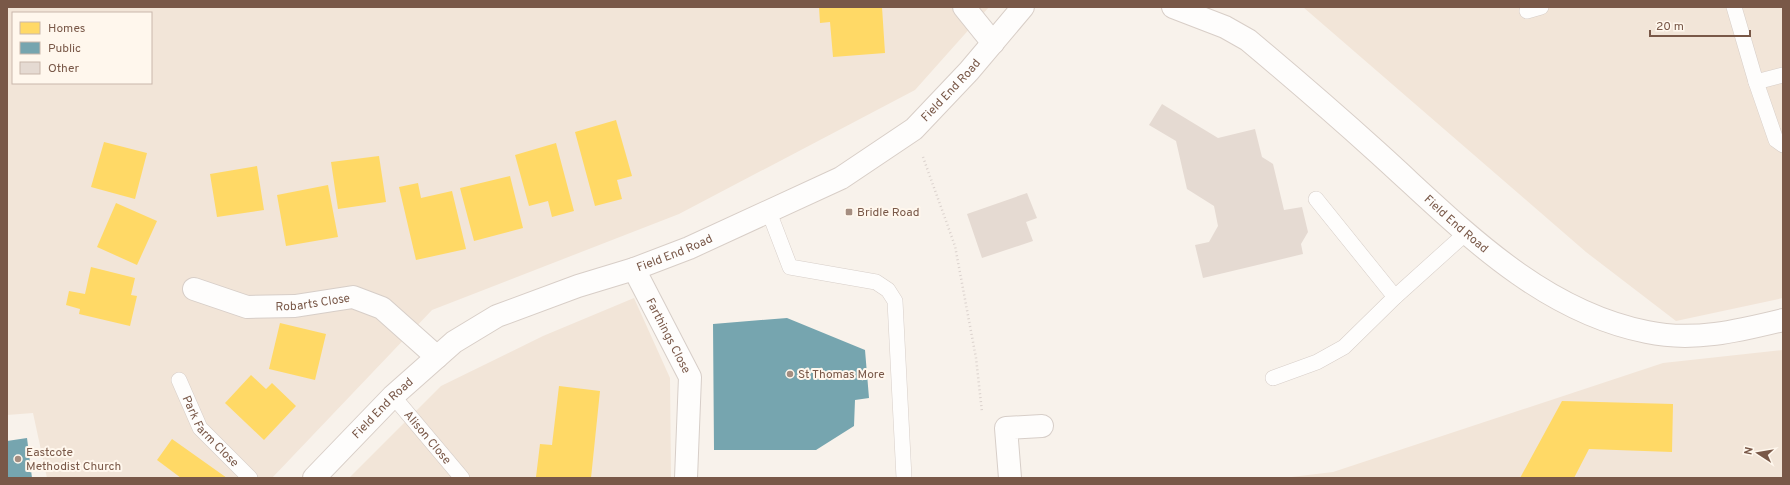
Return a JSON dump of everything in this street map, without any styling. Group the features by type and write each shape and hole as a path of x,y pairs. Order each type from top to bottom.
{"street":[{"path":"964,7 993,43"},
{"name":"Field End Road","path":"314,478 393,396 437,357 454,342 497,316 599,279 634,269 689,248 840,178 914,129 993,43 1023,7"},
{"name":"Field End Road","path":"1173,7 1225,27 1248,40 1375,149 1466,233 1503,263 1550,294 1583,311 1622,326 1647,332 1698,336 1755,327 1783,320"},
{"name":"Farthings Close","path":"634,269 690,377 686,478"},
{"name":"Robarts Close","path":"194,289 247,307 295,306 353,297 382,308 437,357"},
{"path":"1010,478 1006,428 1042,426"}],"lane":[{"path":"1734,7 1756,82 1776,140 1783,145"},
{"path":"1756,82 1783,75"},
{"path":"1316,199 1395,297"},
{"path":"768,212 790,267 876,282 888,290 895,301 904,478"},
{"path":"1273,378 1317,362 1344,347 1395,297 1466,233"},
{"name":"Park Farm Close","path":"179,380 200,428 250,478"},
{"name":"Alison Close","path":"393,396 462,478"}],"path":[{"path":"914,129 955,246 976,358 983,418"}],"shaded area":[{"path":"7,7 989,7 915,90 679,214 432,310 272,478 47,478 33,413 7,415"},
{"path":"1303,7 1783,7 1783,298 1676,321 1586,252"},
{"path":"634,298 670,378 671,478 349,478 441,386 543,336"},
{"path":"1783,350 1783,478 1283,478 1333,472 1663,363"}],"building: Homes":[{"path":"819,7 882,7 885,53 833,57 830,22 820,23"},
{"path":"616,120 632,176 617,180 622,199 595,206 575,132"},
{"path":"104,142 147,153 135,199 91,187"},
{"path":"556,143 574,211 552,217 548,201 529,206 515,155"},
{"path":"379,156 386,202 338,209 331,162"},
{"path":"257,166 264,210 217,217 210,174"},
{"path":"510,176 523,228 474,241 460,188"},
{"path":"418,183 421,198 452,191 466,249 416,260 399,187"},
{"path":"328,185 338,237 286,246 277,195"},
{"path":"116,203 157,221 137,265 97,247"},
{"path":"91,267 135,278 131,295 137,296 130,326 79,314 80,309 66,305 69,291 85,294"},
{"path":"280,323 326,334 315,380 269,369"},
{"path":"251,375 266,389 272,383 296,406 264,440 225,403"},
{"path":"559,386 600,391 591,478 536,477 540,444 552,445"},
{"path":"1562,401 1673,404 1672,452 1589,449 1574,478 1520,478"},
{"path":"172,439 227,478 181,478 157,460"}],"building: Public":[{"name":"St Thomas More","path":"787,318 865,350 869,398 855,400 854,426 816,450 714,450 713,324"},
{"name":"Eastcote Methodist Church","path":"27,438 32,478 7,478 7,441"}],"building: Other":[{"path":"1162,104 1218,138 1255,129 1262,157 1273,164 1284,210 1302,207 1308,232 1301,244 1303,254 1203,278 1195,245 1209,242 1218,226 1214,206 1187,189 1176,141 1149,125"},
{"path":"1027,193 1037,218 1026,222 1033,241 982,258 967,214"}],"place":[{"name":"Bridle Road","path":"849,212"},
{"name":"St Thomas More","path":"790,374"},
{"name":"Eastcote Methodist Church","path":"18,459"}]}
